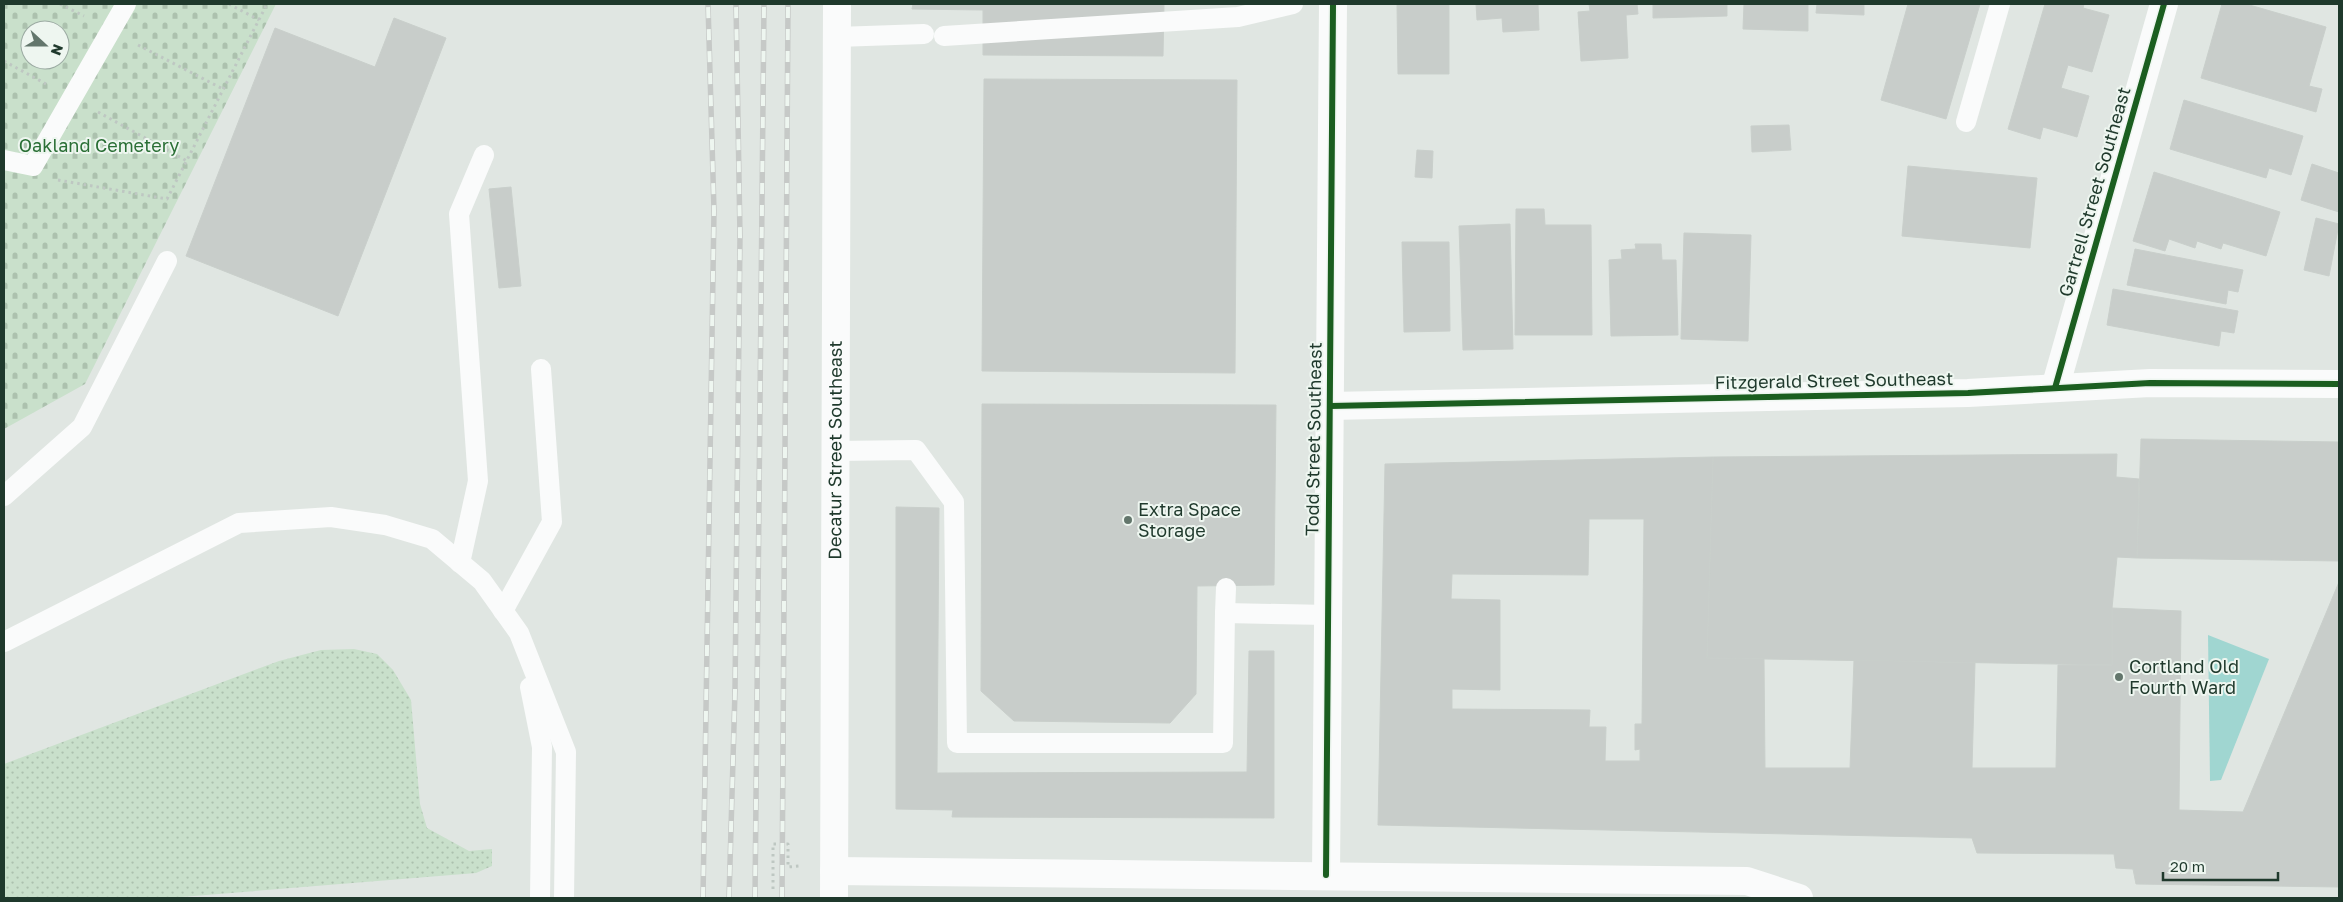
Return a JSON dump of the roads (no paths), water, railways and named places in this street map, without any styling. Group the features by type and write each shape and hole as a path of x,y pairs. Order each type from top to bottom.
{"street":[{"name":"Decatur Street Southeast","path":"834,898 837,4"},
{"name":"Todd Street Southeast","path":"1326,876 1333,4"},
{"name":"Gartrell Street Southeast","path":"2055,388 2164,4"},
{"name":"Fitzgerald Street Southeast","path":"1330,406 1968,393 2150,383 2339,384"},
{"path":"834,871 1748,881 1799,898"}],"lane":[{"path":"4,160 33,166 126,4"},
{"path":"944,36 1238,17 1293,4"},
{"path":"1966,122 2000,4"},
{"path":"837,37 924,34"},
{"path":"460,563 478,481 459,214 484,155"},
{"path":"4,496 82,427 167,261"},
{"path":"503,611 552,522 542,369"},
{"path":"836,451 916,450 954,502 957,743 1222,743 1226,588"},
{"path":"4,642 239,523 331,517 385,525 432,539 482,581 520,634 566,752 564,898"},
{"path":"1225,613 1328,615"},
{"path":"520,634 542,747 540,898"}],"water":[{"path":"2208,635 2269,659 2221,780 2210,781"}],"railway":[{"path":"703,898 714,211 708,4"},
{"path":"729,898 735,691 740,236 736,4"},
{"path":"755,898 764,4"},
{"path":"782,898 788,4"}],"place":[{"name":"Extra Space Storage","path":"1128,520"},
{"name":"Cortland Old Fourth Ward","path":"2119,677"}],"park label":[{"name":"Oakland Cemetery","path":"99,146"}]}
